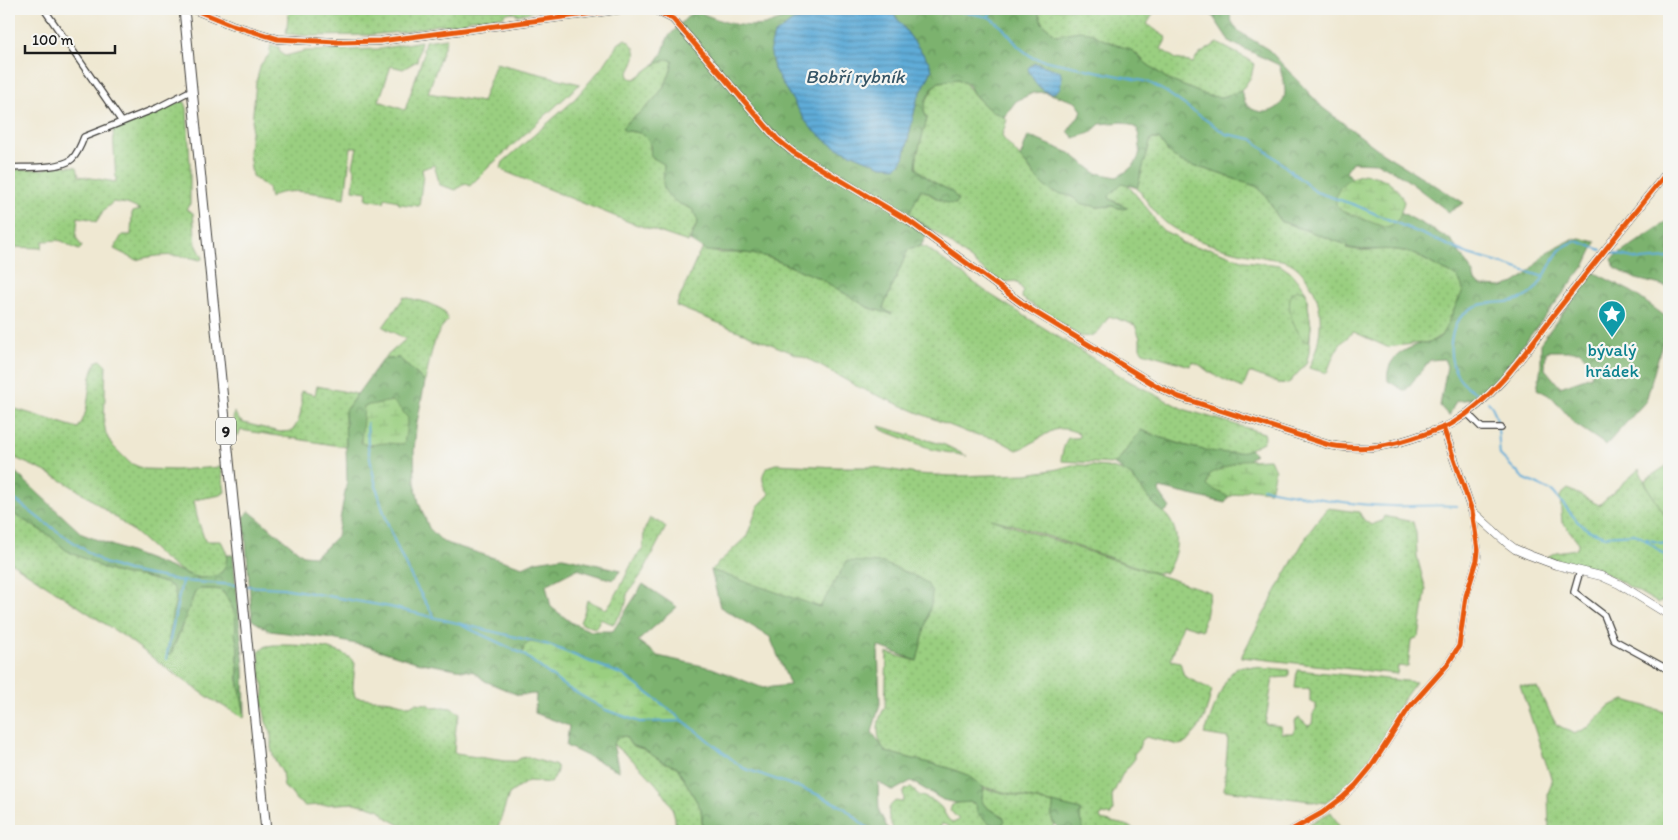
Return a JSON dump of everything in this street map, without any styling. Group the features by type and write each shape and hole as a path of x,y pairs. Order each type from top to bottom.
{"main road":[{"name":"9","path":"184,9 266,831"}],"street":[{"path":"44,9 122,122"},
{"path":"193,9 237,27 278,39 337,42 380,41 624,9"},
{"path":"653,9 673,19 777,139 794,152 909,221 1028,308 1100,353 1179,397 1329,445 1354,449 1374,448 1404,441 1453,423 1467,413 1513,367 1669,170"},
{"path":"9,168 67,163 72,159 84,138 157,108 192,90"},
{"path":"1467,413 1482,428 1501,428"},
{"path":"1290,831 1322,813 1356,785 1371,767 1409,708 1447,665 1459,646 1466,596 1478,560 1478,550 1472,511 1443,427"},
{"path":"1472,511 1515,549 1556,565 1600,576 1619,584 1669,615"},
{"path":"1580,571 1574,592 1604,615 1614,640 1669,670"}],"green space":[{"path":"289,9 542,9 518,15 513,12 507,13 502,17 470,19 454,25 437,25 403,32 312,36 286,34"},
{"path":"890,9 1038,9 1042,23 1056,35 1079,31 1089,32 1133,51 1169,80 1208,96 1222,97 1241,91 1246,104 1252,109 1264,112 1270,111 1276,108 1284,99 1284,82 1279,65 1230,42 1208,9 1228,9 1232,22 1238,31 1269,50 1323,108 1383,153 1464,203 1449,212 1399,174 1378,163 1352,162 1346,171 1355,182 1399,211 1451,240 1473,273 1475,281 1482,286 1503,287 1514,283 1525,276 1547,252 1570,240 1580,238 1596,242 1585,265 1499,376 1473,399 1456,401 1449,416 1440,406 1447,366 1444,359 1430,360 1405,391 1388,381 1388,373 1393,360 1397,356 1416,345 1435,340 1441,336 1463,291 1457,277 1408,252 1346,247 1347,245 1280,221 1268,199 1258,187 1182,163 1168,152 1159,139 1151,139 1137,188 1122,183 1109,196 1110,199 1127,208 1098,207 1079,203 1070,196 1054,192 1041,183 1020,158 1028,136 1070,153 1096,173 1117,177 1131,168 1140,152 1137,128 1123,122 1100,124 1090,133 1074,138 1068,131 1082,111 1076,102 1044,92 1033,93 1016,101 1004,117 991,111 973,93 969,85 958,79 939,82 934,86 926,100 924,111 927,119 917,155 916,168 930,180 952,192 958,200 956,204 947,203 921,189 909,214 930,229 921,246 911,248 907,252 883,308 892,314 869,308 819,278 768,257 746,253 706,251 690,241 698,221 693,210 678,203 667,194 663,181 664,164 651,157 650,144 646,137 637,132 625,131 622,128 647,107 662,90 669,76 673,61 668,59 654,65 662,54 668,37 694,10 720,20 755,26 765,25 807,10 817,14 809,18 793,21 774,35 772,43 774,69 812,129 840,149 882,166 904,158 917,100 932,70 929,62","holes":["1035,63 1060,71 1056,91 1049,93 1042,89 1032,64"]},
{"path":"1038,9 1156,9 1147,24 1167,38 1161,49 1176,59 1193,63 1197,56 1217,43 1250,60 1254,64 1251,77 1241,91 1222,97 1208,96 1169,80 1133,51 1091,35 1069,33 1056,35 1042,23"},
{"path":"447,38 428,93 482,102 496,63 580,84 489,165 470,186 465,183 456,190 440,185 434,165 422,169 419,206 399,204 398,201 385,198 384,202 366,199 367,192 353,190 355,171 353,166 357,147 351,147 345,198 295,191 277,194 270,198 268,188 252,176 249,153 256,82 261,64 269,55 271,45 279,47 280,53 285,56 305,51 380,49 421,41 417,61 403,69 391,66 379,101 405,110 424,53 425,41"},
{"path":"625,39 634,47 636,55 628,74 630,78 635,79 654,65 668,59 673,61 666,83 657,96 623,128 625,131 639,133 646,137 649,141 650,150 664,163 665,180 670,196 678,203 693,210 698,221 688,242 629,222 504,171 501,168 503,162 572,102 604,65 618,44"},
{"path":"951,79 964,83 983,104 1007,120 1002,135 1003,138 1034,176 1077,200 1079,203 1123,209 1121,204 1110,199 1109,196 1122,183 1127,184 1150,212 1157,224 1164,231 1177,237 1181,243 1199,248 1209,248 1245,261 1280,265 1290,272 1306,292 1311,326 1309,353 1306,364 1288,384 1278,383 1249,373 1243,388 1192,362 1190,366 1143,352 1140,348 1140,338 1135,325 1109,316 1098,332 1091,336 1080,336 1022,298 1023,290 1016,281 1005,282 995,279 936,232 912,217 909,214 921,189 939,200 952,192 930,180 916,168 917,155 927,119 924,105 934,86 939,82"},
{"path":"183,101 187,108 190,164 190,204 186,209 193,213 196,244 203,258 200,260 168,255 136,260 114,249 122,235 131,235 132,212 141,210 127,204 113,202 104,210 96,222 78,217 76,237 82,247 79,250 57,240 43,241 42,248 9,247 10,171 73,166 77,167 79,176 116,182 113,130"},
{"path":"1151,139 1159,139 1168,152 1182,163 1258,187 1268,199 1280,221 1347,245 1346,248 1408,252 1457,277 1463,291 1442,335 1430,342 1387,347 1354,332 1337,350 1327,373 1309,368 1317,346 1320,322 1320,311 1313,288 1297,268 1286,261 1205,243 1183,234 1162,220 1137,188"},
{"path":"1365,174 1384,179 1393,185 1401,195 1404,202 1399,218 1391,226 1384,227 1342,211 1336,205 1336,198 1340,187 1348,180"},
{"path":"1669,220 1669,287 1636,279 1615,268 1612,259"},
{"path":"926,247 988,293 1129,381 1183,409 1264,433 1263,442 1248,450 1228,454 1203,450 1141,430 1118,461 1113,464 1062,461 1061,457 1068,438 1079,437 1079,433 1064,429 1055,430 1017,450 997,439 969,433 919,413 860,388 808,359 676,306 703,249 719,253 746,253 767,257 819,278 869,308 889,313 883,308 907,252 911,248"},
{"path":"1593,272 1632,292 1669,319 1646,401 1606,445 1575,424 1552,397 1537,389 1541,367 1541,342","holes":["1546,351 1579,351 1594,365 1591,376 1560,387 1545,369"]},
{"path":"1299,290 1306,292 1311,326 1309,342 1304,341 1300,336 1290,313 1291,293"},
{"path":"404,297 429,303 443,310 448,320 438,333 435,341 425,382 399,358 382,360 406,339 383,327"},
{"path":"399,358 425,382 416,428 414,451 415,482 419,503 429,528 443,542 523,567 536,561 563,557 621,570 613,580 577,569 546,585 551,607 572,623 591,631 613,631 643,584 677,607 638,641 658,656 712,668 763,688 790,685 770,637 720,607 711,570 820,607 847,561 883,563 927,583 932,593 931,604 917,661 878,646 880,704 872,732 886,752 949,768 967,775 983,787 983,803 1003,817 1005,820 1003,824 996,825 986,821 977,813 976,805 972,802 956,803 943,800 911,781 893,791 878,782 879,811 889,831 703,831 701,809 677,767 663,762 643,749 631,745 624,736 618,738 613,744 619,771 566,746 569,726 535,713 536,694 518,695 485,681 474,672 416,662 366,646 327,638 270,631 252,620 244,517 249,511 303,555 314,556 337,536 347,481 345,411 382,360"},
{"path":"101,360 106,365 104,423 106,434 111,444 130,463 144,469 176,470 221,467 225,492 221,495 194,500 197,517 205,541 221,541 226,551 226,566 219,574 202,578 187,574 178,569 137,534 85,495 67,483 9,455 9,407 78,428 86,412 93,369 97,361"},
{"path":"317,386 357,394 345,411 346,447 241,430 238,436 232,430 234,412 240,421 244,423 280,432 292,431 300,417 301,391 315,395"},
{"path":"393,401 408,418 404,444 386,443 369,445 361,443 364,406"},
{"path":"879,426 945,445 967,456 934,450 882,430"},
{"path":"1141,430 1196,448 1225,453 1250,449 1255,454 1249,459 1225,503 1160,488 1159,492 1170,508 1165,513 1153,503 1131,476 1113,464 1118,461"},
{"path":"1270,459 1275,470 1270,491 1250,489 1229,497 1207,486 1210,474 1241,460"},
{"path":"9,463 12,469 82,534 198,578 219,574 225,567 227,555 233,555 244,667 245,715 238,680 235,613 224,593 214,589 200,589 195,592 172,651 170,655 167,654 172,614 176,600 173,587 141,576 126,575 104,569 67,551 50,536 9,511"},
{"path":"776,464 874,467 917,474 952,476 1027,474 1072,465 1082,465 1107,467 1127,472 1137,482 1155,505 1167,516 1175,530 1175,552 1166,573 1155,573 1018,526 991,519 1210,592 1202,630 1182,624 1171,660 1180,662 1184,676 1212,690 1205,716 1198,729 1186,743 1179,745 1146,737 1141,741 1139,748 1134,754 1134,760 1123,773 1112,796 1113,811 1110,816 1104,814 1100,816 1101,820 1126,825 1137,831 1084,831 1080,819 1080,810 983,787 967,775 949,768 886,752 878,736 878,724 885,707 887,653 917,661 820,608 711,570 747,536 758,506 770,494 764,485 764,472 770,466"},
{"path":"1669,464 1669,528 1664,513 1647,487 1645,480"},
{"path":"1639,469 1647,487 1664,513 1669,528 1669,553 1665,557 1669,560 1669,598 1658,603 1595,567 1547,557 1556,552 1576,549 1579,543 1562,523 1560,496 1568,489 1599,505"},
{"path":"1327,508 1359,512 1364,520 1371,525 1382,521 1384,516 1413,522 1416,533 1417,557 1426,590 1419,637 1411,640 1408,667 1398,666 1397,674 1241,657 1308,534"},
{"path":"9,511 50,536 67,551 104,569 126,575 141,576 173,587 176,600 167,651 171,654 195,592 200,589 214,589 224,593 235,613 238,680 244,718 211,699 125,637 9,561"},
{"path":"650,518 666,527 642,574 627,594 625,606 621,614 613,624 600,619 596,628 584,625 580,622 587,600 606,609 616,595 631,564 643,549 644,531"},
{"path":"530,642 549,645 623,675 683,721 640,722 606,710 563,685 523,654 524,646"},
{"path":"266,646 317,647 339,652 348,657 355,663 353,687 355,697 391,701 410,706 415,703 427,704 434,708 451,708 460,713 456,726 454,752 456,754 505,761 516,761 527,757 557,766 556,775 551,783 528,781 509,794 497,831 411,831 387,818 380,810 368,806 354,803 305,806 296,800 284,787 282,772 271,748 271,732 266,722 262,700 264,686 261,678 259,652"},
{"path":"1244,666 1264,668 1267,671 1270,668 1289,670 1289,677 1273,678 1265,724 1280,726 1281,733 1292,733 1296,728 1295,721 1299,718 1308,726 1312,724 1313,714 1316,710 1316,704 1310,700 1310,689 1295,688 1297,670 1416,682 1402,701 1395,720 1378,750 1363,771 1326,803 1224,790 1228,738 1204,734 1227,679 1237,668"},
{"path":"1520,685 1537,688 1556,724 1574,734 1589,727 1609,706 1625,700 1669,713 1669,831 1549,831 1548,794 1552,781"},
{"path":"624,736 631,745 643,749 663,762 677,767 701,809 703,831 673,831 675,822 669,802 642,769 613,743 618,738"},
{"path":"911,788 919,795 934,801 953,823 959,820 950,810 952,805 961,802 970,802 976,805 977,809 1002,815 989,809 983,803 982,796 984,789 986,789 1053,804 1051,817 1053,826 1050,831 954,831 949,826 942,824 937,831 894,831 889,815 890,807 896,801 901,802 904,800 903,792"},
{"path":"1053,803 1081,810 1080,819 1084,831 1072,831 1063,827 1058,828 1051,817"},
{"path":"1331,812 1342,831 1296,831"}],"water":[{"name":"Bobří rybník","path":"833,9 890,9 929,62 932,70 917,100 904,158 897,167 882,166 840,149 828,142 806,122 774,69 770,49 774,35 793,21 809,18"},
{"path":"1035,63 1060,71 1061,85 1057,91 1054,93 1046,92 1036,84 1028,69"}],"waterway":[{"path":"949,9 989,17 1002,27 1019,47 1033,58 1148,82 1166,92 1226,134 1252,139 1316,192 1355,205 1468,254 1544,277"},
{"path":"989,16 991,9"},
{"path":"1479,395 1461,381 1452,359 1452,339 1454,329 1459,320 1474,307 1488,303 1510,302 1530,294 1543,279 1560,250 1568,244 1577,241 1601,250"},
{"path":"1608,252 1641,260 1669,258"},
{"path":"1488,402 1495,412 1497,419 1500,455 1523,478 1553,492 1578,522 1588,530 1604,536 1634,534 1640,536 1669,558"},
{"path":"367,423 368,446 373,475 393,538 412,578 434,616"},
{"path":"1262,488 1359,504 1457,506"},
{"path":"9,495 41,520 104,563 128,571 182,581 237,585"},
{"path":"1646,539 1669,545"},
{"path":"166,659 182,581"},
{"path":"245,586 283,588 390,607 549,645 623,675 743,768 812,792 843,807 871,831"},
{"path":"459,624 523,654 563,685 606,710 640,722 683,721"}],"cycle path":[{"path":"193,9 232,25 278,39 337,42 380,41 624,9"},
{"path":"653,9 673,19 777,139 793,152 909,221 1028,308 1160,388 1179,397 1329,445 1355,448 1389,445 1447,426 1468,413 1496,387 1522,357 1669,170"},
{"path":"1290,831 1322,813 1356,785 1371,767 1409,708 1447,665 1459,646 1466,596 1477,560 1478,550 1472,511 1443,427"}],"place":[{"name":"bývalý hrádek","path":"1612,338"}]}
